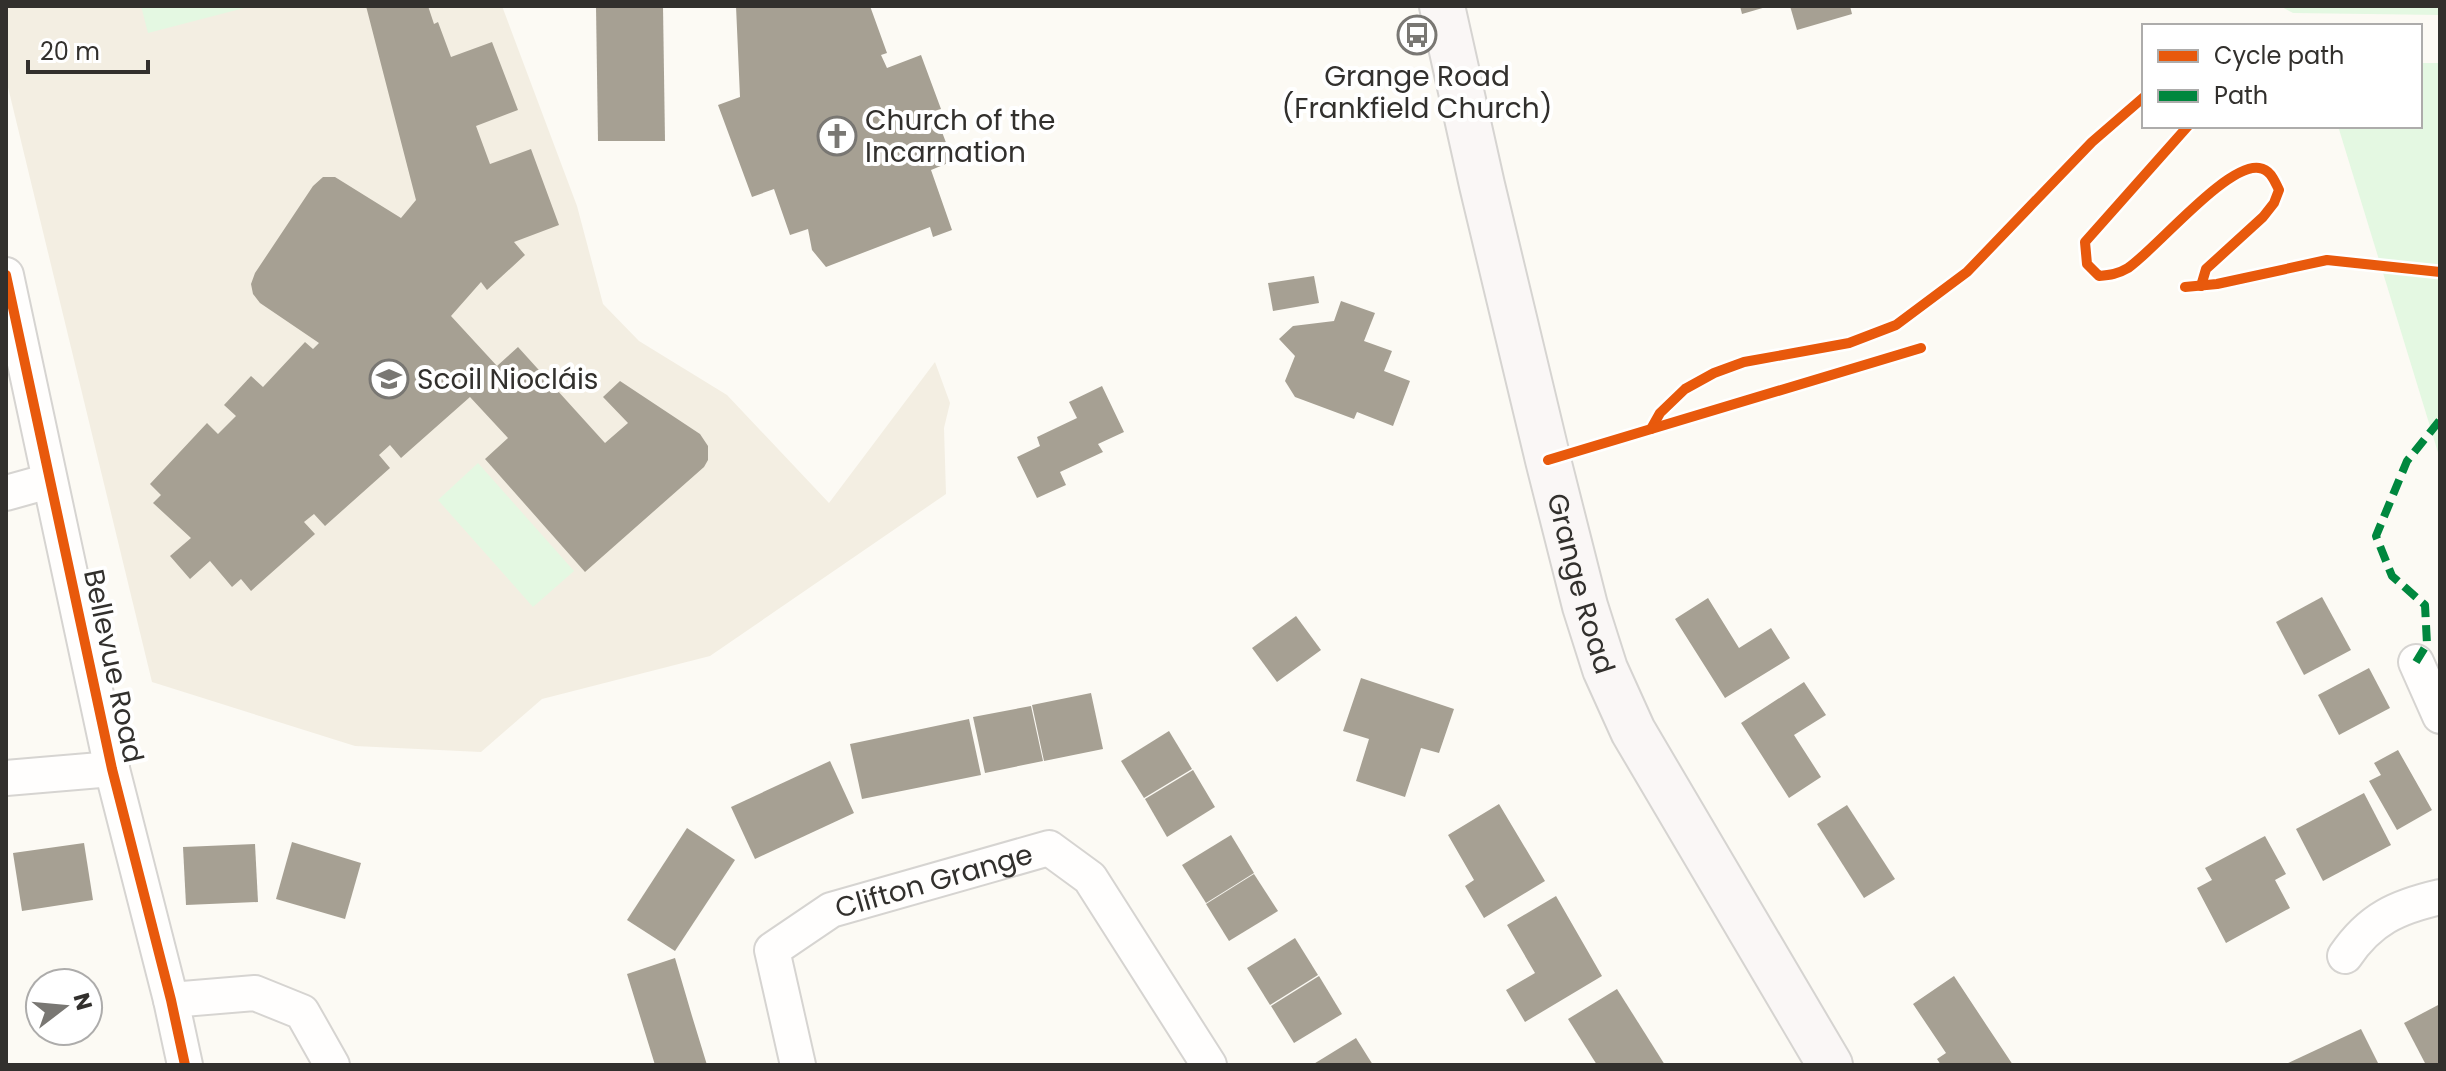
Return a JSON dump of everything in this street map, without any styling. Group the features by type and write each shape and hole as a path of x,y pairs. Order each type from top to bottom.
{"main road":[{"name":"Grange Road","path":"1442,6 1548,460 1585,606 1605,669 1633,731 1830,1065"}],"street":[{"name":"Bellevue Road","path":"6,275 112,769 185,1065"},
{"path":"6,493 49,481"},
{"path":"2416,662 2440,716"},
{"path":"6,778 112,769"},
{"name":"Clifton Grange","path":"798,1065 772,950 831,910 1049,848 1090,878 1209,1065"},
{"path":"2345,956 2361,932 2396,911 2440,897"},
{"path":"171,1000 255,993 302,1012 332,1065"}],"shaded area":[{"name":"Scoil Niocláis","path":"6,6 502,6 577,206 603,304 639,341 727,395 829,503 935,362 950,403 944,428 946,494 710,656 542,699 481,752 355,746 152,682 6,79"}],"green space":[{"path":"141,6 252,6 148,33"},
{"path":"2280,6 2440,6 2440,15 2293,13"},
{"path":"2422,63 2440,63 2440,459 2339,128 2422,128"},
{"path":"478,463 574,571 533,607 438,500"}],"building":[{"path":"366,6 428,6 434,24 438,22 451,57 492,42 518,110 476,126 490,164 531,149 559,225 514,242 525,255 487,290 481,282 451,316 497,366 518,347 605,443 628,423 603,397 620,381 700,434 708,446 708,460 704,467 585,572 485,459 508,438 470,397 401,458 390,445 379,455 390,468 325,526 314,514 304,522 315,534 251,591 241,579 232,587 210,561 190,579 170,556 191,538 153,503 161,495 150,484 207,423 218,434 236,416 224,405 251,376 263,387 305,342 313,349 319,343 260,303 253,294 251,284 255,273 313,186 323,177 335,177 401,218 416,200"},
{"path":"596,6 663,6 665,141 598,141"},
{"name":"Church of the Incarnation","path":"736,6 870,6 887,53 881,55 887,68 921,55 941,109 934,111 953,161 931,170 952,230 933,237 930,227 826,267 812,250 808,229 790,235 774,189 752,197 718,105 740,97"},
{"path":"1740,6 1766,6 1766,7 1742,14"},
{"path":"1790,6 1850,6 1852,14 1797,30"},
{"path":"1314,276 1319,303 1273,311 1268,283"},
{"path":"1341,301 1375,313 1364,341 1392,351 1384,371 1410,381 1393,426 1357,412 1354,419 1295,397 1285,381 1295,356 1279,339 1293,326 1334,321"},
{"path":"1102,386 1124,432 1098,444 1103,452 1060,472 1066,485 1037,498 1017,457 1040,446 1037,437 1077,418 1069,402"},
{"path":"2322,597 2351,650 2304,675 2276,622"},
{"path":"1708,598 1739,648 1771,628 1790,658 1725,698 1675,619"},
{"path":"1296,616 1321,650 1277,682 1252,648"},
{"path":"2369,668 2390,708 2339,735 2318,695"},
{"path":"1361,678 1454,709 1439,753 1421,748 1405,797 1356,781 1369,739 1343,731"},
{"path":"1804,682 1826,715 1794,735 1821,777 1789,798 1741,723"},
{"path":"1091,693 1103,749 1044,761 1032,705"},
{"path":"1031,706 1043,761 985,773 973,717"},
{"path":"969,719 981,775 862,799 850,744"},
{"path":"1169,731 1192,769 1144,798 1121,761"},
{"path":"2398,750 2432,810 2397,830 2369,781 2381,775 2374,763"},
{"path":"830,761 854,813 755,859 731,807"},
{"path":"1193,770 1215,807 1167,837 1145,799"},
{"path":"2364,793 2391,845 2323,881 2296,829"},
{"path":"1499,804 1545,881 1484,918 1465,886 1474,880 1448,835"},
{"path":"1847,805 1895,879 1864,898 1817,824"},
{"path":"687,828 735,860 675,951 627,920"},
{"path":"1231,835 1254,873 1206,903 1182,865"},
{"path":"2265,836 2286,874 2275,880 2290,908 2226,943 2197,888 2212,880 2205,868"},
{"path":"292,842 361,863 345,919 276,899"},
{"path":"84,843 93,900 22,911 13,853"},
{"path":"255,844 258,902 186,905 183,847"},
{"path":"1254,874 1278,911 1229,941 1206,904"},
{"path":"1556,896 1602,976 1525,1022 1506,990 1535,973 1507,925"},
{"path":"1295,938 1318,975 1270,1005 1247,968"},
{"path":"675,958 707,1065 655,1065 627,974"},
{"path":"1319,976 1342,1014 1294,1043 1271,1006"},
{"path":"1954,976 2013,1065 1941,1065 1937,1059 1946,1053 1913,1004"},
{"path":"1617,989 1665,1065 1597,1065 1568,1019"},
{"path":"2440,1004 2440,1065 2426,1065 2404,1023"},
{"path":"2361,1029 2379,1065 2284,1065"},
{"path":"1356,1038 1373,1065 1312,1065"}],"marked path":[{"path":"2416,662 2427,644 2425,605 2392,576 2376,536 2407,461 2440,420"}],"cycle path":[{"path":"1651,429 1660,413 1685,389 1714,373 1744,362 1849,343 1896,325 1967,272 2092,142 2142,99"},
{"path":"2186,128 2085,242 2087,264 2099,276 2121,272 2229,179 2245,170 2259,168 2266,171 2279,190 2274,203 2206,269 2201,286"},
{"path":"2185,287 2217,284 2327,260 2440,272"},
{"path":"6,275 112,769 185,1065"},
{"path":"1548,460 1921,348"}],"place":[{"name":"Grange Road (Frankfield Church)","path":"1417,35"},
{"name":"Church of the Incarnation","path":"837,136"},
{"name":"Scoil Niocláis","path":"389,379"}]}
